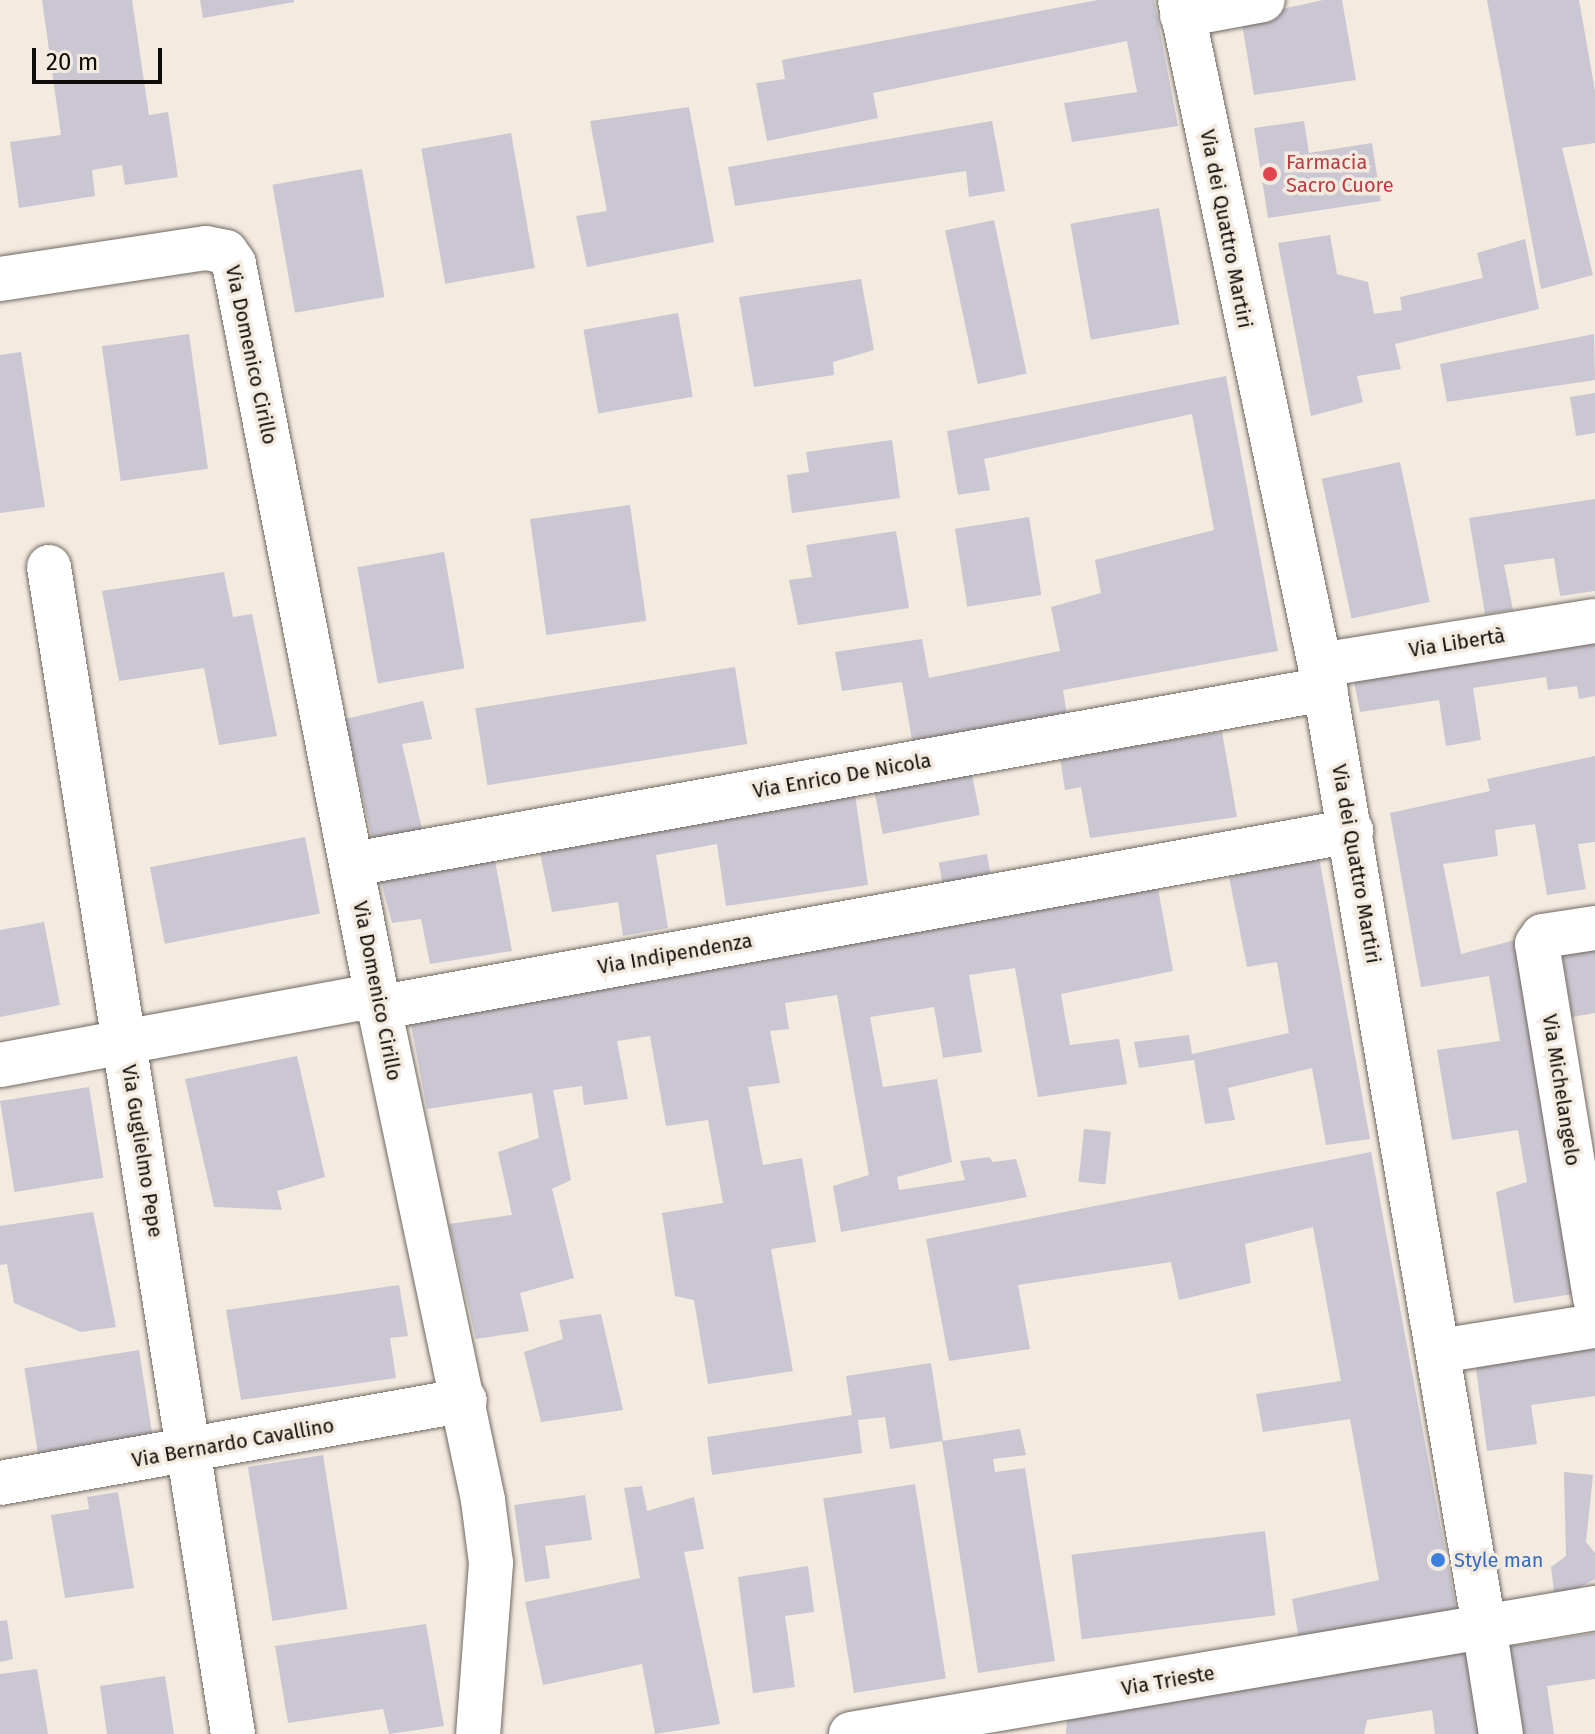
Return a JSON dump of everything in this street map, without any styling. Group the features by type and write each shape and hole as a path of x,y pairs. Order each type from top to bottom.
{"street":[{"path":"1181,7 1263,0"},
{"name":"Via dei Quattro Martiri","path":"1181,7 1322,677 1351,831 1440,1351 1501,1734"},
{"name":"Via Domenico Cirillo","path":"0,279 206,248 226,252 236,270 378,1002 465,1400 491,1563 478,1734"},
{"name":"Via Guglielmo Pepe","path":"49,567 191,1451 233,1734"},
{"name":"Via Libertà","path":"1322,677 1595,621"},
{"name":"Via Enrico De Nicola","path":"359,863 1322,677"},
{"name":"Via Indipendenza","path":"0,1065 357,999 399,1004 1351,831"},
{"name":"Via Michelangelo","path":"1595,928 1538,940 1581,1127 1595,1299"},
{"path":"1440,1351 1595,1326"},
{"name":"Via Bernardo Cavallino","path":"0,1483 465,1400"},
{"name":"Via Trieste","path":"851,1734 1595,1608"}],"building":[{"path":"42,0 132,0 149,115 168,112 178,177 125,185 122,165 92,170 95,196 19,208 10,142 61,135"},
{"path":"200,0 294,0 294,2 203,18"},
{"path":"1098,0 1154,0 1178,126 1072,142 1064,103 1137,92 1127,41 873,93 878,118 767,141 756,83 785,79 782,60"},
{"path":"1323,0 1342,0 1356,80 1254,95 1241,18"},
{"path":"1487,0 1579,0 1595,91 1595,143 1562,148 1593,275 1541,289"},
{"path":"689,107 714,242 587,267 576,216 607,211 590,121"},
{"path":"992,121 1005,191 969,197 966,171 735,206 728,167"},
{"path":"1304,121 1309,153 1372,143 1381,201 1268,218 1254,128"},
{"path":"511,133 535,268 445,284 421,149"},
{"path":"362,169 385,297 295,313 272,185"},
{"path":"1159,208 1179,324 1091,340 1070,224"},
{"path":"994,220 1027,374 978,384 945,230"},
{"path":"1330,235 1337,274 1368,282 1374,314 1402,310 1400,297 1483,278 1477,253 1525,239 1539,309 1395,344 1401,369 1357,376 1363,402 1311,416 1278,243"},
{"path":"861,279 874,350 833,362 834,375 754,387 739,297"},
{"path":"678,313 693,397 598,413 583,330"},
{"path":"189,334 208,469 121,481 102,346"},
{"path":"1594,334 1595,380 1447,402 1440,364"},
{"path":"21,352 45,507 0,513 0,355"},
{"path":"1226,376 1278,651 1063,690 1067,716 913,746 902,682 842,691 835,652 922,639 929,678 1060,651 1051,607 1101,593 1095,560 1214,530 1192,414 984,459 990,490 958,495 947,431"},
{"path":"1595,393 1595,433 1576,436 1570,397"},
{"path":"892,440 900,498 792,513 787,475 809,472 806,452"},
{"path":"1400,462 1430,602 1351,619 1322,479"},
{"path":"1595,499 1595,591 1560,596 1554,558 1504,565 1513,610 1485,614 1469,518"},
{"path":"630,505 646,621 546,635 530,519"},
{"path":"1029,517 1041,595 967,607 955,529"},
{"path":"896,531 909,608 798,625 789,580 812,577 806,545"},
{"path":"444,552 464,668 378,683 357,567"},
{"path":"224,572 233,617 252,614 277,736 219,745 204,668 119,681 102,591"},
{"path":"1595,629 1595,696 1579,699 1577,686 1548,690 1546,677 1473,688 1481,740 1446,746 1439,700 1360,712 1351,667"},
{"path":"735,667 747,744 487,785 475,708"},
{"path":"423,701 432,739 402,744 423,833 374,846 345,719"},
{"path":"1222,732 1237,817 1090,838 1081,787 1065,790 1060,757"},
{"path":"1595,756 1595,842 1578,844 1586,889 1547,895 1535,824 1495,830 1498,856 1443,864 1461,954 1519,939 1580,1293 1514,1303 1496,1192 1527,1182 1518,1130 1452,1140 1437,1050 1500,1041 1489,976 1421,987 1390,813 1490,791 1487,779"},
{"path":"970,764 980,815 883,834 873,783"},
{"path":"855,794 868,885 726,906 717,844 656,855 668,928 623,936 618,902 552,912 539,848"},
{"path":"305,837 320,914 165,944 150,867"},
{"path":"987,854 994,892 946,901 939,863"},
{"path":"494,855 512,951 430,964 421,919 392,923 380,878"},
{"path":"1319,857 1370,1139 1326,1145 1312,1068 1228,1088 1235,1120 1205,1124 1194,1060 1139,1068 1134,1042 1189,1035 1192,1054 1289,1033 1277,962 1247,967 1229,877"},
{"path":"1158,888 1173,971 1061,994 1070,1045 1119,1039 1127,1084 1038,1097 1015,968 969,975 982,1052 943,1058 934,1007 870,1017 883,1087 937,1079 952,1162 897,1177 899,1190 965,1180 960,1161 989,1157 993,1162 1016,1159 1027,1197 841,1232 833,1186 869,1175 837,995 785,1003 789,1029 770,1031 780,1083 748,1087 763,1165 802,1158 816,1242 771,1249 793,1371 708,1384 694,1300 675,1296 662,1213 723,1203 708,1120 666,1126 650,1036 617,1041 628,1099 584,1105 582,1086 553,1090 571,1180 552,1189 574,1278 520,1293 529,1331 476,1339 449,1224 512,1215 498,1152 539,1138 532,1093 427,1109 410,1019"},
{"path":"44,922 60,1005 0,1017 0,930"},
{"path":"1595,947 1595,1013 1572,1017 1562,952"},
{"path":"297,1056 325,1177 277,1191 282,1210 214,1207 185,1079"},
{"path":"89,1087 103,1178 15,1192 0,1101"},
{"path":"1084,1129 1111,1132 1105,1185 1078,1182"},
{"path":"1371,1152 1457,1614 1301,1651 1292,1599 1379,1580 1350,1419 1263,1432 1256,1394 1341,1381 1313,1227 1245,1244 1251,1283 1179,1300 1171,1262 1018,1285 1030,1349 949,1361 926,1239"},
{"path":"93,1212 116,1327 81,1332 14,1303 7,1264 0,1265 0,1226"},
{"path":"399,1285 408,1336 390,1338 396,1378 241,1400 226,1310"},
{"path":"601,1314 623,1410 541,1422 524,1352 563,1339 559,1320"},
{"path":"1595,1343 1595,1396 1531,1405 1537,1444 1487,1451 1475,1361"},
{"path":"139,1350 153,1440 39,1458 24,1368"},
{"path":"931,1363 943,1441 890,1449 885,1417 858,1420 862,1453 712,1475 707,1437 852,1415 846,1376"},
{"path":"1020,1429 1026,1455 993,1459 995,1472 1025,1468 1055,1661 978,1673 942,1441"},
{"path":"323,1455 347,1609 272,1621 248,1467"},
{"path":"1564,1472 1593,1475 1586,1542 1595,1553 1595,1579 1555,1600 1551,1567 1566,1556"},
{"path":"915,1484 946,1679 854,1693 823,1499"},
{"path":"642,1486 647,1511 694,1497 704,1549 684,1552 720,1724 655,1734 642,1664 543,1685 525,1602 640,1578 624,1488"},
{"path":"118,1492 134,1588 65,1598 51,1515 89,1509 87,1497"},
{"path":"585,1495 592,1540 545,1546 550,1578 525,1582 514,1505"},
{"path":"1265,1531 1275,1615 1082,1639 1071,1555"},
{"path":"808,1566 814,1612 785,1616 795,1687 753,1693 738,1577"},
{"path":"7,1620 13,1659 0,1662 0,1621"},
{"path":"426,1624 444,1726 389,1734 383,1709 288,1723 275,1646"},
{"path":"1595,1633 1595,1679 1547,1686 1554,1734 1523,1734 1510,1646"},
{"path":"1468,1652 1480,1734 1435,1734 1432,1710 1367,1720 1364,1734 1066,1734 1067,1719"},
{"path":"37,1669 48,1734 0,1734 0,1674"},
{"path":"165,1676 174,1734 107,1734 100,1686"}],"place":[{"name":"Farmacia Sacro Cuore","path":"1270,174"},
{"name":"Style man","path":"1438,1560"}]}
